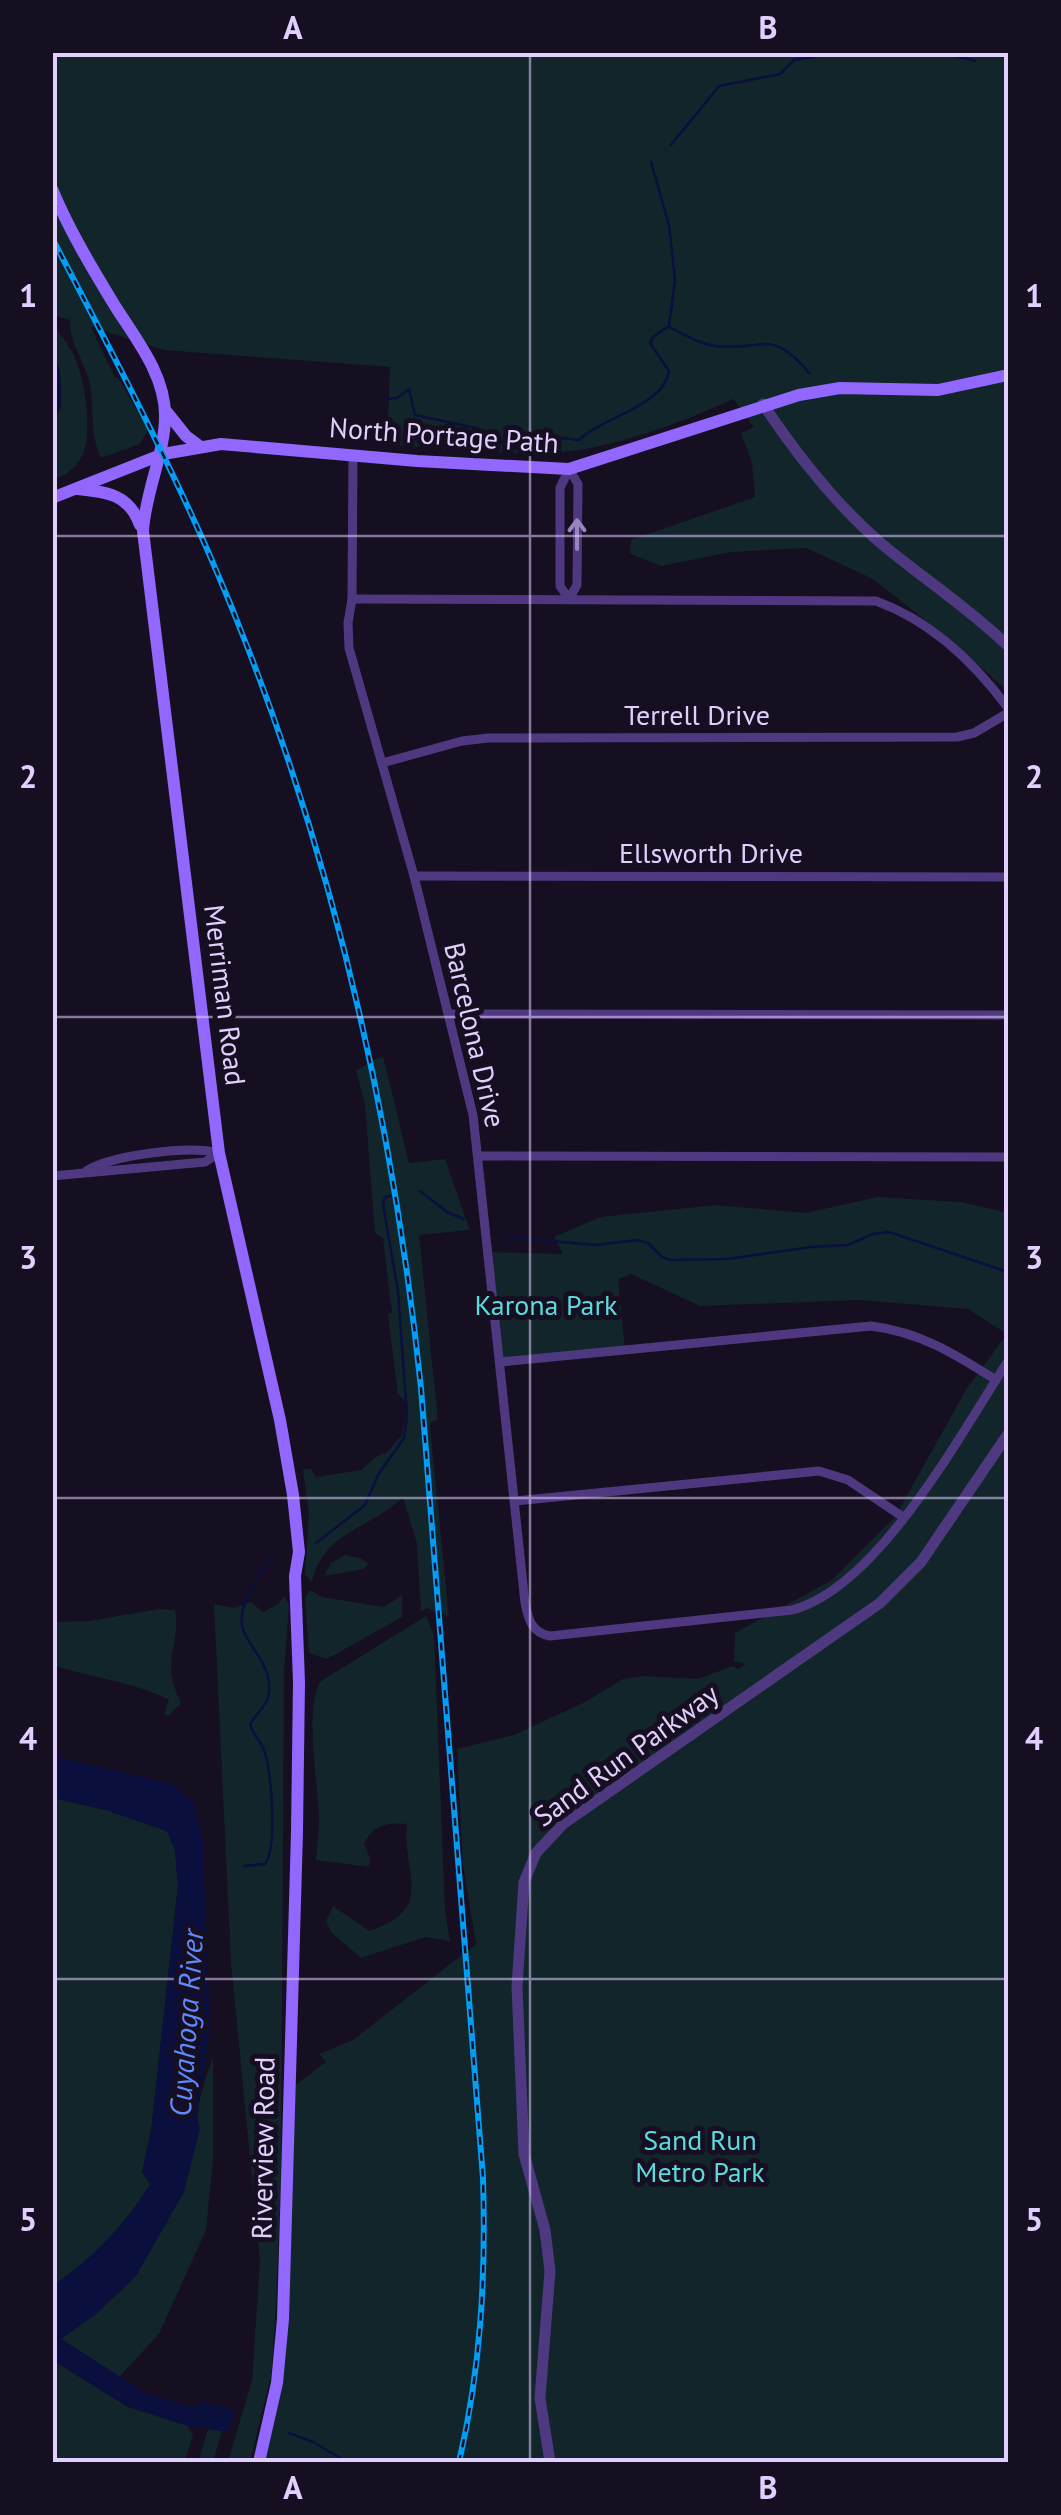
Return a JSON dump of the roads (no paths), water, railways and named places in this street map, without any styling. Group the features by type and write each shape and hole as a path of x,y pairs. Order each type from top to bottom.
{"main road":[{"name":"Merriman Road","path":"52,190 82,250 146,353 158,381 166,417 144,508 143,532 219,1153 280,1420 294,1503 299,1552 295,1576 296,1832"},
{"name":"North Portage Path","path":"52,498 157,456 198,445 266,446 353,456 568,469 764,404 825,390 938,390 1008,375"},
{"path":"163,406 198,445"},
{"path":"74,488 120,496 132,508 143,532"},
{"name":"Riverview Road","path":"259,2462 270,2423 282,2346 296,1832"}],"street":[{"path":"764,404 799,455 849,512 1008,646"},
{"name":"Barcelona Drive","path":"353,456 349,648 414,876 474,1114 528,1618 537,1631 550,1636 801,1608 855,1573 879,1550 903,1517"},
{"path":"568,469 578,484 578,501 577,585 568,598"},
{"path":"568,469 560,488 560,586 568,598"},
{"path":"352,599 869,600 903,612 946,642 981,673 1008,710"},
{"name":"Terrell Drive","path":"382,763 462,741 488,738 958,737 974,733 1008,710"},
{"name":"Ellsworth Drive","path":"414,876 1008,877"},
{"path":"449,1014 1008,1014"},
{"path":"52,1176 154,1155 203,1149 219,1153"},
{"path":"115,1166 156,1168 205,1162 219,1153"},
{"path":"154,1155 156,1168"},
{"path":"480,1156 1008,1157"},
{"path":"500,1362 871,1326 892,1328 932,1341 996,1380"},
{"path":"515,1501 819,1471 848,1480 903,1517 1008,1361"},
{"name":"Sand Run Parkway","path":"550,2462 540,2398 550,2270 545,2230 524,2154 518,2039 520,1907 527,1872 546,1840 563,1824 820,1647 890,1593 935,1542 1008,1434"}],"water":[{"path":"53,351 61,388 53,425"},
{"name":"Cuyahoga River","path":"53,1756 172,1784 194,1803 203,1840 210,2026 197,2120 200,2129 184,2192 136,2276 96,2314 61,2339 146,2393 191,2407 204,2402 235,2410 228,2432 185,2425 128,2407 53,2360 53,2286 107,2240 150,2184 142,2172 151,2131 178,1886 175,1850 167,1831 106,1810 53,1798"}],"waterway":[{"path":"671,145 719,86 780,74 794,60 843,52"},
{"path":"940,52 975,61"},
{"path":"385,399 397,398 409,389 415,415 476,428 514,448 542,447 562,438 579,440 656,393 669,371 650,343 669,326 675,280 669,225 651,162"},
{"path":"671,328 715,346 775,345 809,373"},
{"path":"420,1191 447,1212 464,1219"},
{"path":"316,1543 365,1505 378,1475 404,1438 407,1416 398,1291 383,1204 385,1197 390,1196"},
{"path":"507,1237 595,1245 638,1240 670,1260 727,1259 848,1245 889,1232 1008,1272"},
{"path":"244,1866 265,1864 272,1827 265,1753 250,1725 266,1702 269,1683 265,1668 245,1634 242,1614 249,1592 273,1555"},
{"path":"289,2433 347,2462"}],"railway":[{"path":"52,238 171,470 207,549 286,752 347,960 391,1173 421,1388 483,2178 480,2321 459,2462"}],"park label":[{"name":"Karona Park","path":"546,1305"},
{"name":"Sand Run Metro Park","path":"700,2156"}]}
